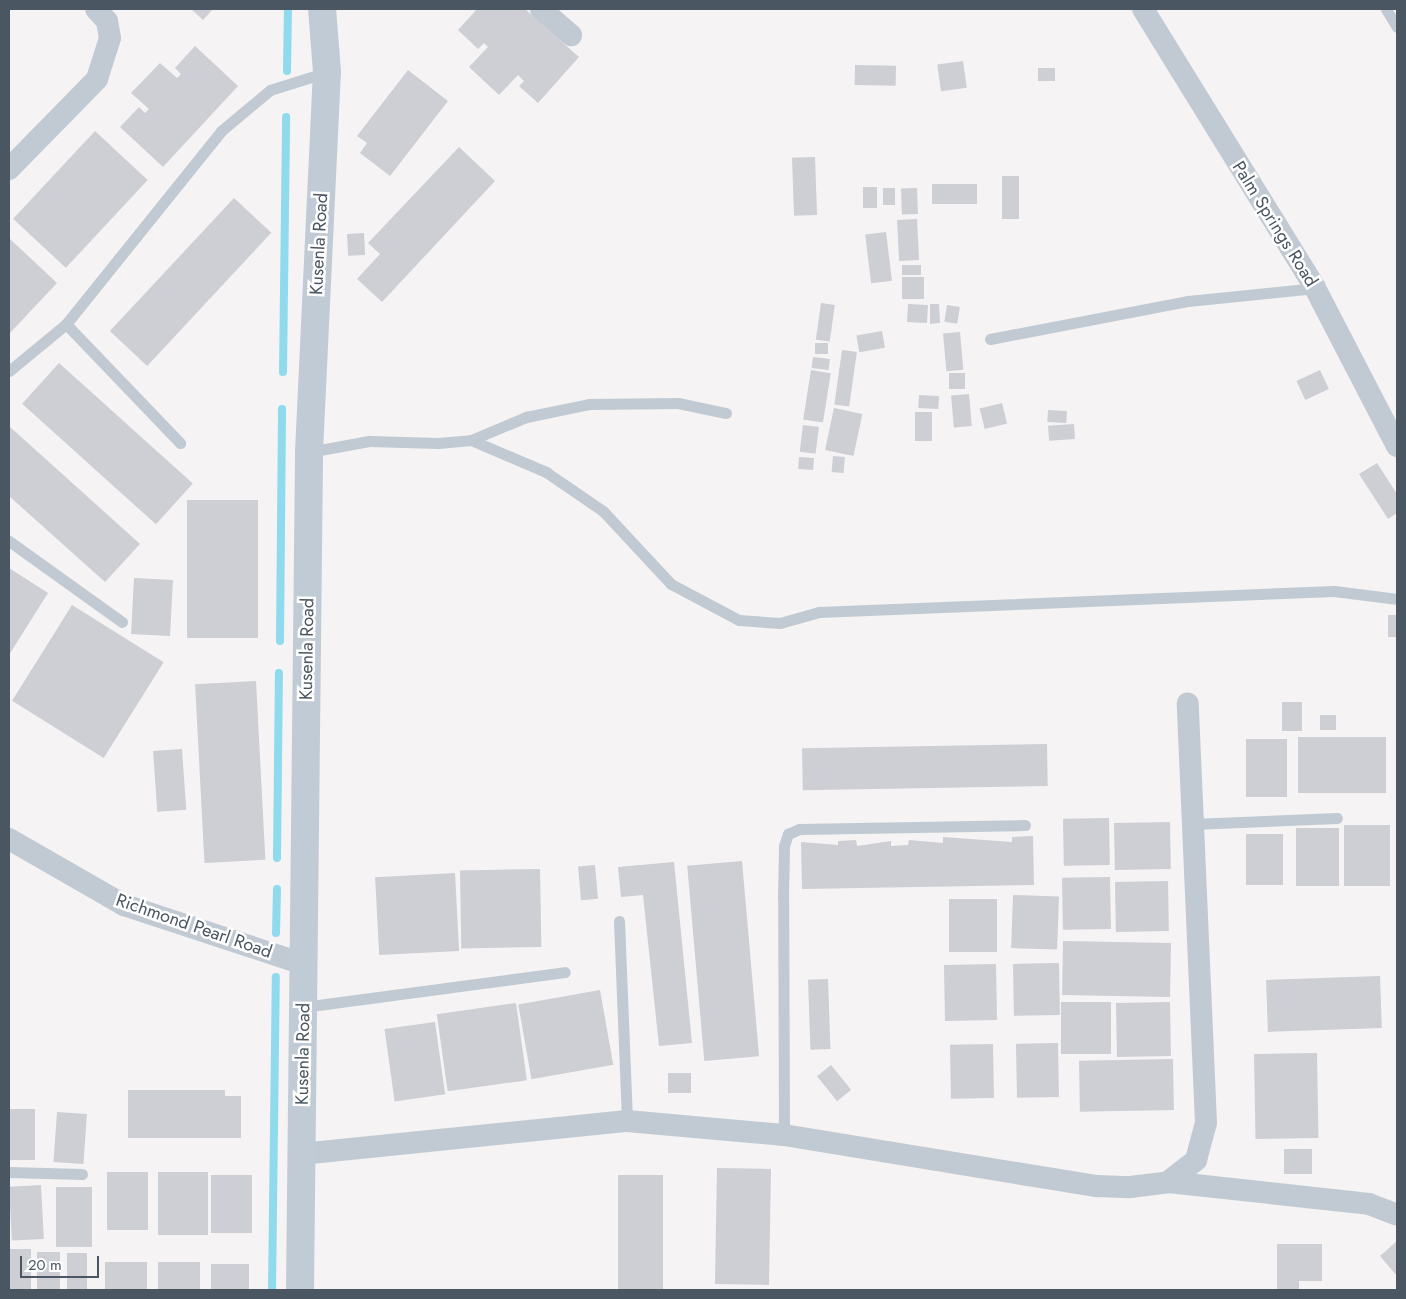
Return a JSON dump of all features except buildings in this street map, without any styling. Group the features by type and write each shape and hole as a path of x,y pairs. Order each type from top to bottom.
{"main road":[{"name":"Kusenla Road","path":"300,1290 309,452 327,72 322,9"}],"street":[{"path":"9,169 97,79 110,38 107,21 96,9"},
{"path":"540,9 571,35"},
{"name":"Palm Springs Road","path":"1143,9 1315,288 1397,446"},
{"path":"1168,1182 1196,1160 1206,1122 1188,703"},
{"name":"Richmond Pearl Road","path":"9,839 124,905 303,964"},
{"path":"301,1154 627,1121 784,1136 1097,1186 1130,1187 1168,1182 1368,1204 1397,1216"}],"lane":[{"path":"1386,9 1397,28"},
{"path":"9,371 66,324 221,131 270,90 327,72"},
{"path":"990,339 1188,301 1315,288"},
{"path":"66,324 180,443"},
{"path":"309,452 369,441 438,443 471,440 526,417 589,404 678,403 726,413"},
{"path":"471,440 546,472 604,511 671,584 739,620 780,622 819,612 1334,591 1397,599"},
{"path":"9,541 122,622"},
{"path":"1193,824 1337,818"},
{"path":"784,1136 783,898 784,846 788,834 798,829 1026,825"},
{"path":"619,921 627,1121"},
{"path":"303,1006 565,972"},
{"path":"9,1172 82,1174"}],"waterway":[{"path":"287,71 288,9"},
{"path":"283,372 286,117"},
{"path":"280,641 282,409"},
{"path":"277,858 279,673"},
{"path":"276,933 277,889"},
{"path":"272,1290 276,977"}]}
